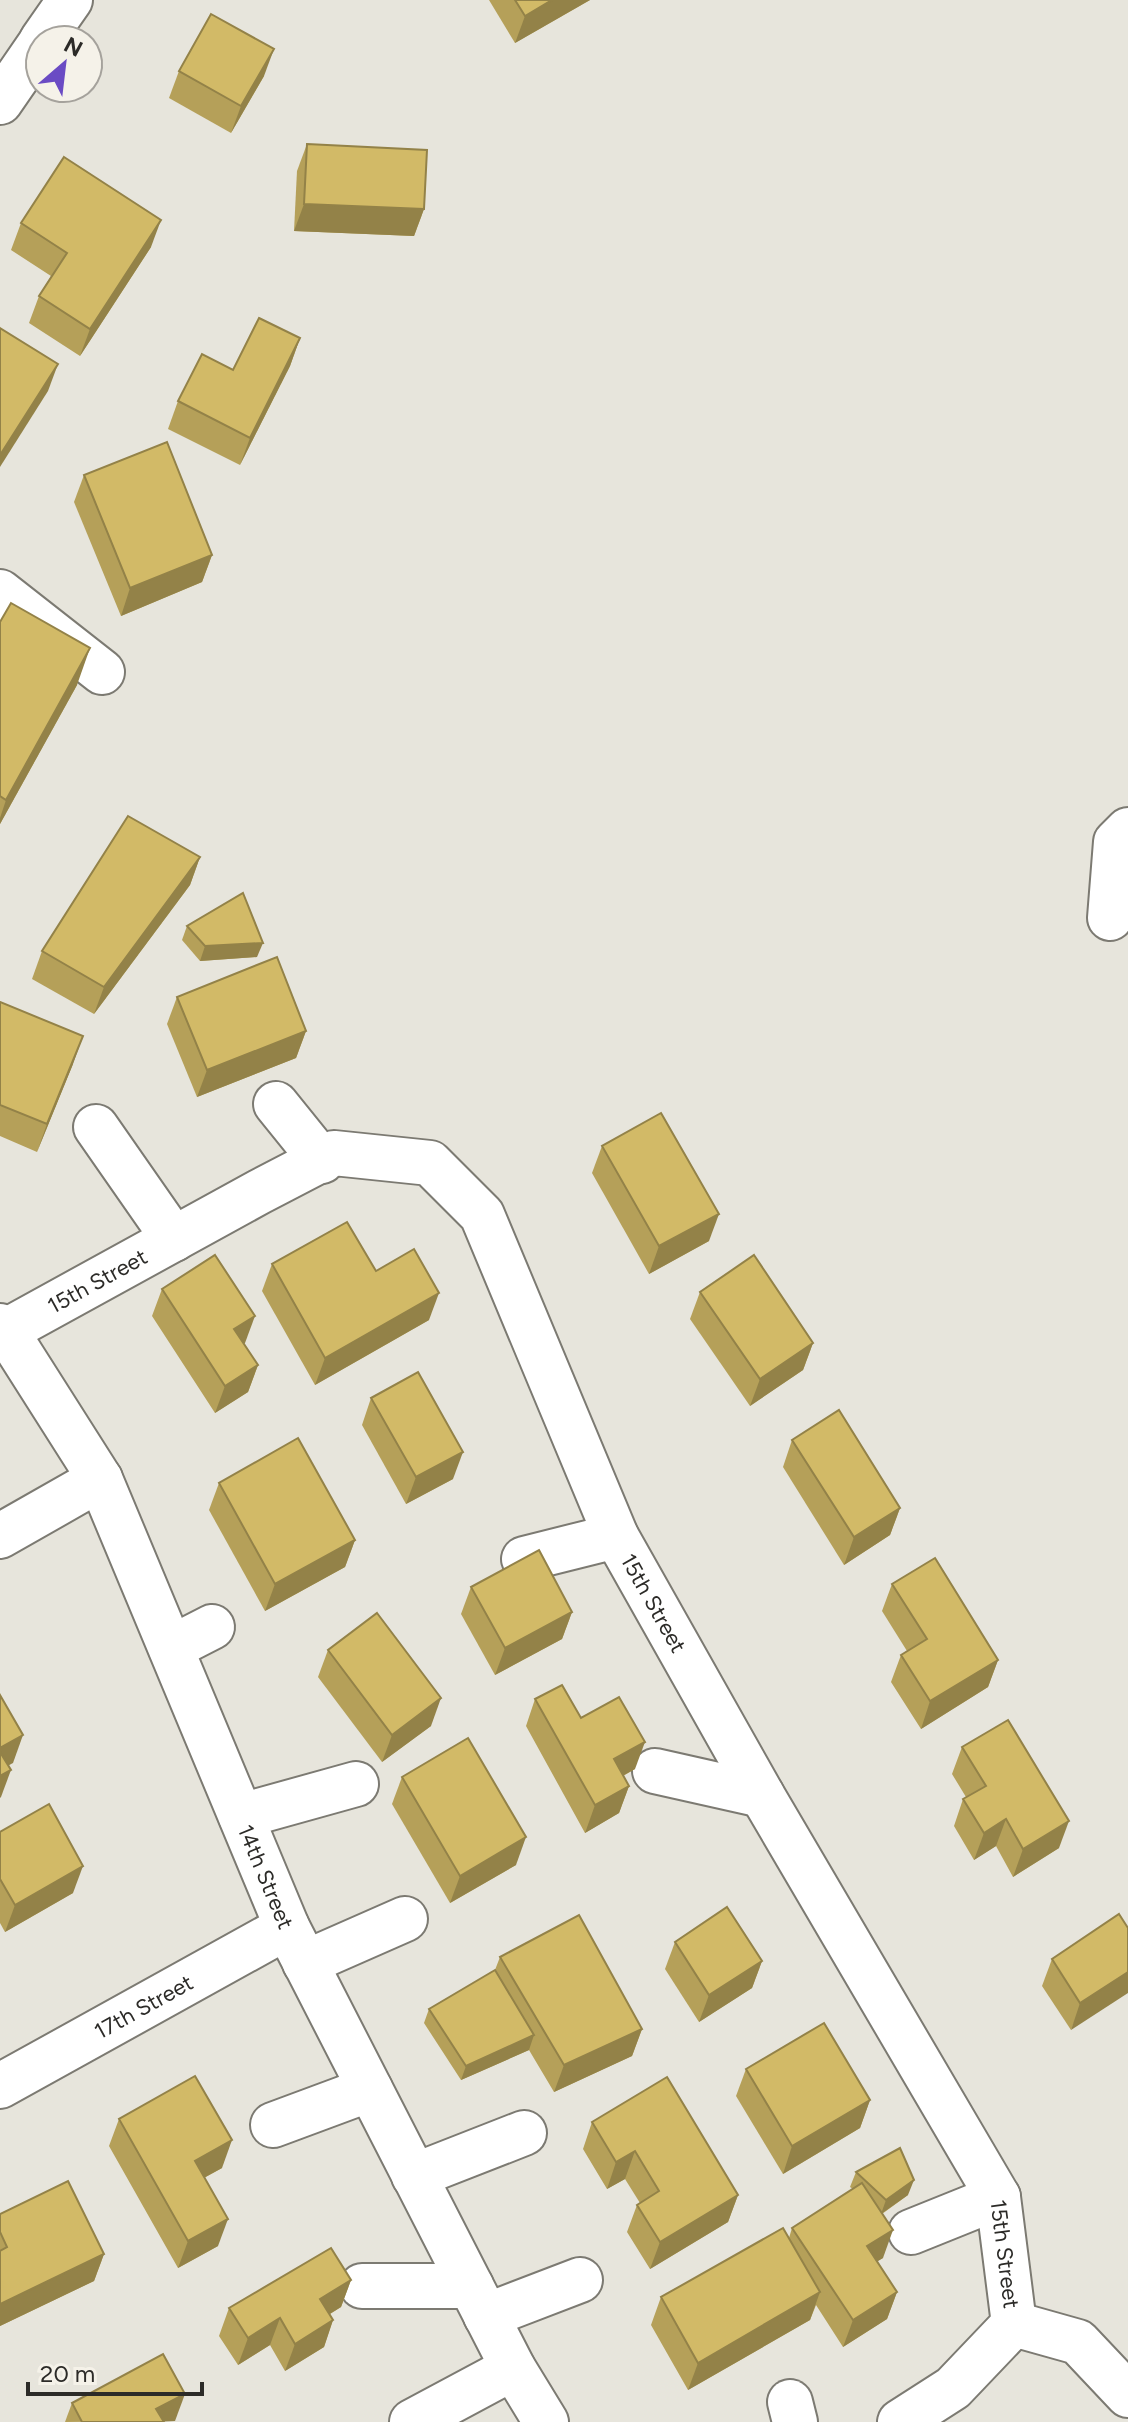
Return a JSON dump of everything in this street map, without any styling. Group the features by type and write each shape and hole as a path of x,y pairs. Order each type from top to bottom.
{"street":[{"path":"53,24 70,0"},
{"path":"0,102 24,67"},
{"path":"0,592 102,672"},
{"path":"1110,918 1116,842 1128,830"},
{"path":"276,1104 322,1161"},
{"path":"96,1127 174,1239"},
{"name":"15th Street","path":"3,1329 334,1153 430,1163 482,1215 616,1536 762,1795 998,2197 1014,2324 953,2388 900,2422"},
{"name":"14th Street","path":"3,1329 100,1479 296,1945 513,2368 546,2422"},
{"path":"0,1536 100,1479"},
{"path":"524,1559 616,1536"},
{"path":"171,1648 212,1627"},
{"path":"655,1771 762,1795"},
{"path":"241,1816 356,1784"},
{"name":"17th Street","path":"0,2086 296,1945 405,1919"},
{"path":"273,2125 370,2089"},
{"path":"414,2176 524,2133"},
{"path":"911,2232 998,2197"},
{"path":"362,2286 478,2301 580,2280"},
{"path":"1014,2324 1078,2342 1128,2395"},
{"path":"412,2422 513,2368"}],"building":[{"path":"515,0 552,0 525,16"},
{"path":"211,14 274,49 241,106 179,71"},
{"path":"307,144 427,150 424,209 304,204"},
{"path":"64,157 161,220 90,329 39,296 67,253 21,223"},
{"path":"259,318 300,338 250,438 178,401 202,354 233,370"},
{"path":"0,328 58,364 0,455"},
{"path":"167,442 212,555 130,588 84,475"},
{"path":"11,603 90,648 6,800 0,796 0,622"},
{"path":"128,816 200,857 104,987 42,951"},
{"path":"243,893 263,943 205,946 187,926"},
{"path":"277,957 306,1031 207,1070 177,997"},
{"path":"0,1002 83,1036 47,1124 0,1105"},
{"path":"661,1113 719,1214 659,1246 602,1146"},
{"path":"347,1222 376,1271 414,1249 439,1293 325,1358 272,1264"},
{"path":"215,1255 255,1316 234,1329 258,1365 225,1386 162,1289"},
{"path":"754,1255 813,1343 760,1379 700,1292"},
{"path":"418,1372 463,1452 416,1477 371,1398"},
{"path":"839,1410 900,1508 854,1537 792,1440"},
{"path":"298,1438 355,1540 275,1584 219,1483"},
{"path":"539,1550 572,1612 505,1648 471,1587"},
{"path":"935,1558 998,1660 930,1701 901,1655 927,1639 892,1584"},
{"path":"377,1613 441,1698 392,1735 328,1650"},
{"path":"562,1685 581,1718 619,1697 645,1742 614,1759 629,1786 595,1805 535,1699"},
{"path":"0,1695 23,1735 0,1748"},
{"path":"1008,1720 1069,1821 1023,1849 1006,1819 984,1833 963,1799 986,1786 962,1747"},
{"path":"468,1738 526,1837 460,1876 402,1777"},
{"path":"0,1752 11,1770 0,1776"},
{"path":"49,1804 83,1866 15,1905 0,1879 0,1832"},
{"path":"727,1907 762,1961 709,1995 675,1942"},
{"path":"1119,1914 1128,1928 1128,1972 1080,2003 1052,1959"},
{"path":"579,1915 642,2029 564,2065 500,1957"},
{"path":"495,1970 534,2035 466,2066 429,2009"},
{"path":"824,2023 870,2100 792,2146 746,2069"},
{"path":"195,2076 232,2140 195,2161 228,2219 188,2241 119,2119"},
{"path":"667,2077 738,2195 660,2242 637,2205 659,2191 635,2151 616,2162 592,2122"},
{"path":"900,2148 914,2180 886,2200 856,2172"},
{"path":"68,2181 104,2254 0,2304 0,2251 7,2247 0,2232 0,2214"},
{"path":"862,2183 893,2230 867,2246 897,2292 853,2320 792,2228"},
{"path":"783,2228 820,2292 698,2363 661,2297"},
{"path":"331,2248 351,2280 320,2299 333,2320 295,2344 280,2318 248,2338 229,2308"},
{"path":"163,2354 185,2394 156,2409 164,2422 82,2422 72,2403"}]}
